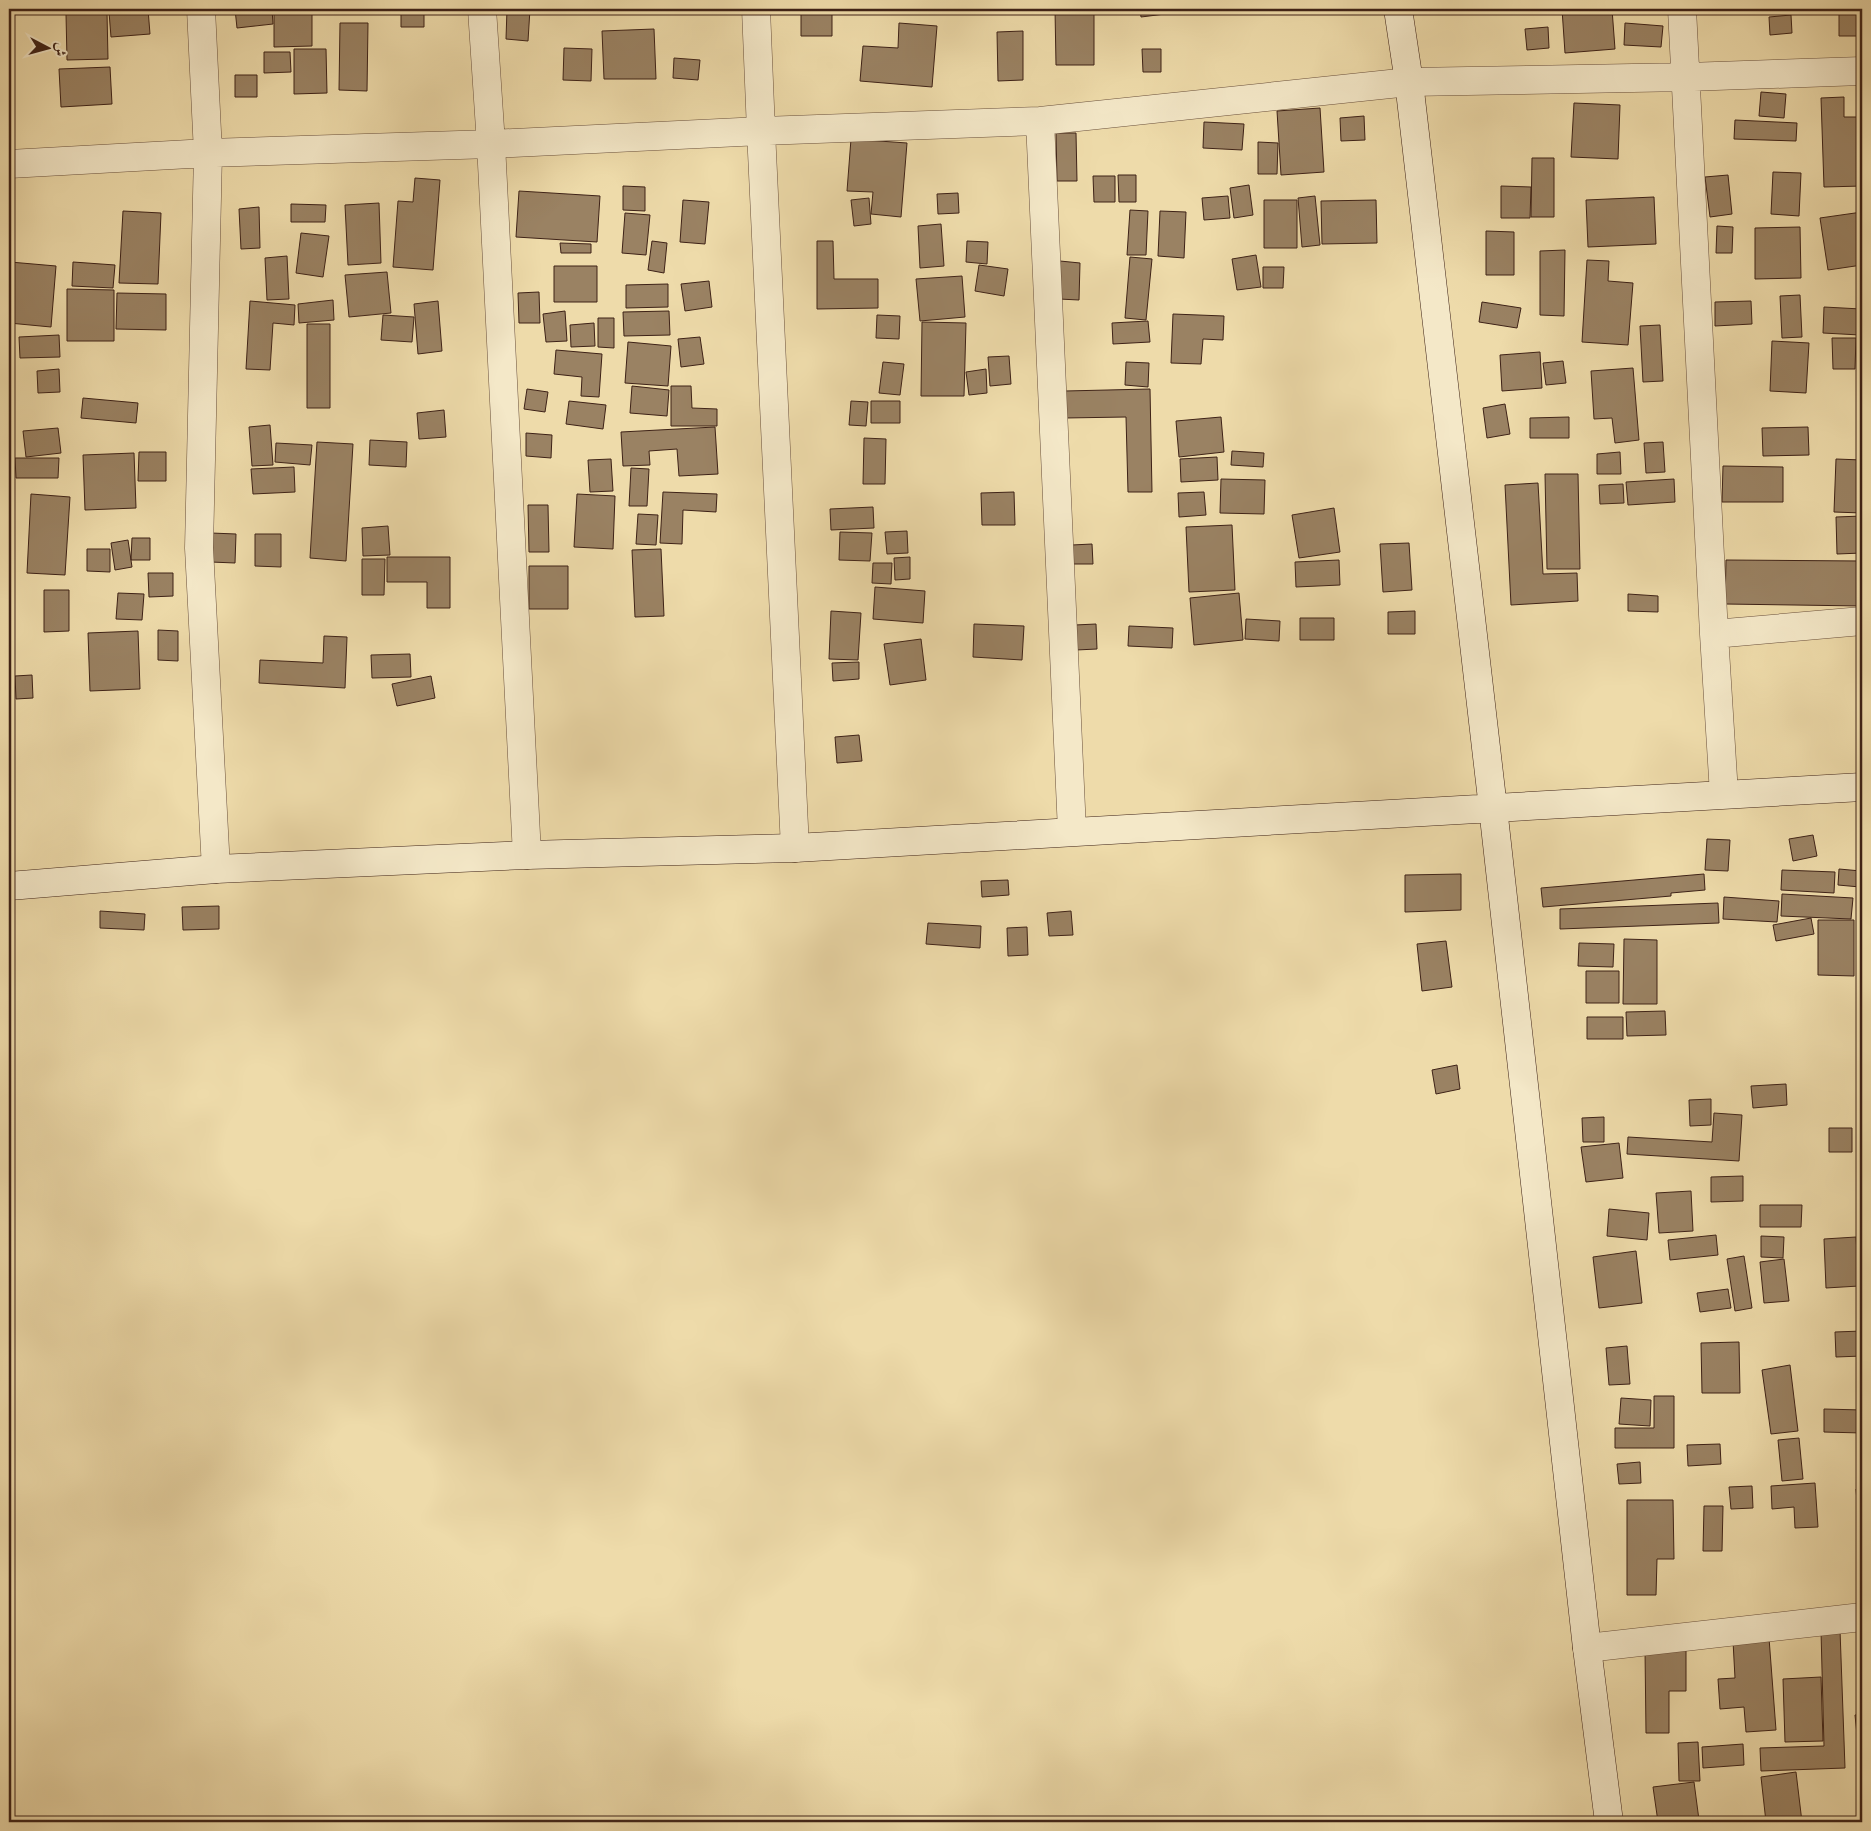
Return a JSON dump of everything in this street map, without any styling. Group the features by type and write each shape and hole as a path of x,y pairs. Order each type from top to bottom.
{"street":[{"path":"201,9 208,153 198,548 216,869"},
{"path":"482,9 491,144 527,855"},
{"path":"756,9 795,848"},
{"path":"1398,9 1409,82 1494,808 1586,1648 1609,1822"},
{"path":"1682,9 1724,794"},
{"path":"9,164 208,153 491,144 761,131 1040,121 1409,82 1687,77 1862,71"},
{"path":"1040,121 1072,831"},
{"path":"1714,634 1862,621"},
{"path":"9,886 216,869 527,855 795,848 1862,787"},
{"path":"1586,1648 1862,1618"}],"building":[{"path":"148,9 150,34 111,37 109,12"},
{"path":"235,9 272,9 273,24 237,28"},
{"path":"274,9 312,9 312,46 274,47"},
{"path":"401,9 424,9 424,27 401,27"},
{"path":"507,9 530,9 528,41 506,39"},
{"path":"801,9 832,9 832,36 801,36"},
{"path":"1055,9 1094,9 1094,65 1056,65"},
{"path":"1140,9 1165,9 1165,14 1141,17"},
{"path":"1562,9 1612,9 1615,49 1565,53"},
{"path":"1754,9 1795,9 1795,11 1754,13"},
{"path":"1839,12 1862,12 1862,36 1839,36"},
{"path":"107,13 108,59 67,60 66,14"},
{"path":"1791,15 1792,33 1770,35 1769,17"},
{"path":"340,23 368,23 367,91 339,90"},
{"path":"899,23 937,26 932,87 860,81 863,46 898,48"},
{"path":"1625,23 1663,26 1661,47 1624,45"},
{"path":"1548,27 1549,48 1527,50 1525,29"},
{"path":"654,29 656,79 604,79 602,31"},
{"path":"1023,31 1023,80 998,81 997,32"},
{"path":"564,48 592,49 591,81 563,80"},
{"path":"294,49 326,49 327,93 294,94"},
{"path":"1142,49 1161,49 1161,72 1143,72"},
{"path":"264,52 290,52 291,72 264,73"},
{"path":"674,58 700,60 698,80 673,78"},
{"path":"110,67 112,104 61,107 59,69"},
{"path":"235,75 257,75 257,97 235,97"},
{"path":"1761,92 1786,94 1784,118 1759,116"},
{"path":"1844,97 1844,117 1862,117 1862,186 1824,187 1821,98"},
{"path":"1574,103 1620,105 1618,159 1571,157"},
{"path":"1320,108 1324,172 1281,175 1277,111"},
{"path":"1364,116 1365,140 1341,141 1340,118"},
{"path":"1735,120 1797,123 1796,141 1734,139"},
{"path":"1204,122 1244,124 1242,150 1203,148"},
{"path":"1056,133 1076,133 1077,181 1057,181"},
{"path":"851,139 907,143 901,217 871,214 873,192 847,191"},
{"path":"1258,142 1278,143 1277,174 1258,174"},
{"path":"1532,158 1554,158 1554,217 1531,217"},
{"path":"1773,172 1801,173 1799,216 1771,214"},
{"path":"1118,175 1136,175 1136,202 1119,202"},
{"path":"1728,175 1732,214 1710,217 1705,177"},
{"path":"1093,176 1115,176 1115,202 1094,202"},
{"path":"415,178 440,180 433,270 393,267 398,201 413,202"},
{"path":"1249,185 1253,215 1234,218 1230,188"},
{"path":"623,186 645,187 645,211 623,210"},
{"path":"1501,186 1531,187 1530,218 1501,218"},
{"path":"519,191 600,196 597,242 516,237"},
{"path":"958,193 959,213 938,214 937,194"},
{"path":"1228,196 1230,218 1204,220 1202,198"},
{"path":"1315,196 1320,245 1302,247 1298,198"},
{"path":"1654,197 1656,244 1588,247 1586,200"},
{"path":"869,198 871,224 854,226 851,200"},
{"path":"683,200 709,202 705,244 680,242"},
{"path":"1264,200 1297,200 1297,248 1264,248"},
{"path":"1376,200 1377,243 1322,244 1321,201"},
{"path":"379,203 381,263 348,265 345,205"},
{"path":"291,204 326,205 325,222 291,222"},
{"path":"259,207 260,248 241,249 239,209"},
{"path":"1130,210 1148,211 1146,255 1127,255"},
{"path":"123,211 161,213 158,284 119,283"},
{"path":"1160,211 1186,212 1184,258 1158,256"},
{"path":"1862,212 1862,265 1828,270 1820,218"},
{"path":"625,213 650,215 646,255 622,253"},
{"path":"941,224 944,266 920,268 918,226"},
{"path":"1717,226 1733,227 1732,253 1716,253"},
{"path":"1800,227 1801,278 1755,279 1755,228"},
{"path":"1486,231 1514,232 1514,275 1486,275"},
{"path":"301,233 329,236 323,277 296,273"},
{"path":"652,241 667,243 664,273 648,270"},
{"path":"817,241 833,241 834,279 878,279 878,308 817,309"},
{"path":"967,241 988,242 987,264 966,262"},
{"path":"560,243 591,244 591,253 561,253"},
{"path":"1565,250 1564,316 1540,315 1540,251"},
{"path":"1256,255 1261,287 1237,290 1232,259"},
{"path":"287,256 289,299 267,300 265,258"},
{"path":"1130,257 1152,259 1146,320 1125,318"},
{"path":"1587,260 1609,261 1608,281 1633,283 1628,345 1582,342"},
{"path":"1060,261 1080,263 1079,300 1059,299"},
{"path":"10,262 56,266 51,327 9,323"},
{"path":"73,262 115,265 113,288 72,286"},
{"path":"979,265 1008,269 1004,296 975,291"},
{"path":"554,266 597,266 597,302 554,302"},
{"path":"1263,267 1284,267 1283,288 1263,288"},
{"path":"387,272 391,313 349,317 345,275"},
{"path":"962,276 965,317 920,321 916,279"},
{"path":"709,281 712,307 685,311 681,284"},
{"path":"668,284 668,307 626,308 626,285"},
{"path":"67,289 114,290 114,341 67,341"},
{"path":"539,292 540,323 519,323 518,293"},
{"path":"117,293 166,294 166,330 116,329"},
{"path":"1800,295 1802,337 1782,338 1780,296"},
{"path":"333,300 334,320 299,323 298,304"},
{"path":"250,301 295,305 294,325 273,323 270,370 246,369"},
{"path":"438,301 442,351 418,354 414,304"},
{"path":"1751,301 1752,324 1715,326 1715,302"},
{"path":"1482,302 1521,308 1517,328 1479,322"},
{"path":"1824,307 1861,309 1860,335 1823,333"},
{"path":"565,311 567,341 546,342 543,314"},
{"path":"669,311 670,335 624,336 623,312"},
{"path":"1173,314 1224,316 1223,340 1203,339 1201,364 1171,363"},
{"path":"383,315 414,317 412,342 381,340"},
{"path":"877,315 900,316 899,339 876,338"},
{"path":"598,318 614,318 614,348 598,347"},
{"path":"1148,321 1150,342 1113,344 1112,323"},
{"path":"922,322 966,323 964,396 921,396"},
{"path":"594,323 595,346 571,347 570,325"},
{"path":"307,324 330,324 330,408 307,408"},
{"path":"1660,325 1663,381 1643,382 1640,326"},
{"path":"1860,333 1862,333 1862,369 1858,369"},
{"path":"59,335 60,357 20,358 19,337"},
{"path":"700,337 704,364 681,367 678,339"},
{"path":"1832,338 1856,338 1855,369 1833,369"},
{"path":"1772,341 1809,343 1806,393 1770,391"},
{"path":"628,342 671,346 668,386 625,383"},
{"path":"556,350 602,354 599,397 581,396 582,377 554,374"},
{"path":"1540,352 1542,388 1502,391 1500,355"},
{"path":"1009,356 1011,384 990,386 988,357"},
{"path":"1563,361 1566,383 1546,385 1543,363"},
{"path":"883,362 904,364 900,395 879,393"},
{"path":"1126,362 1149,363 1148,387 1125,385"},
{"path":"1633,368 1639,440 1615,443 1612,418 1594,419 1591,371"},
{"path":"59,369 60,392 38,393 37,371"},
{"path":"986,369 987,393 969,395 966,372"},
{"path":"632,386 669,390 667,416 630,413"},
{"path":"671,386 691,386 692,408 717,409 717,426 671,426"},
{"path":"527,389 548,392 545,412 524,409"},
{"path":"1150,389 1152,492 1128,492 1126,417 1065,418 1065,391"},
{"path":"83,398 138,403 136,423 81,418"},
{"path":"569,401 606,405 603,429 566,424"},
{"path":"851,401 868,402 866,426 849,425"},
{"path":"871,401 900,401 900,423 871,423"},
{"path":"1505,404 1510,434 1487,438 1483,408"},
{"path":"444,410 446,437 419,439 417,413"},
{"path":"1221,417 1224,452 1179,457 1176,421"},
{"path":"1569,417 1569,438 1530,438 1530,418"},
{"path":"270,425 273,465 252,466 249,427"},
{"path":"715,427 718,474 679,476 677,449 649,451 650,465 623,466 621,432"},
{"path":"1808,427 1809,455 1763,456 1762,428"},
{"path":"58,428 61,453 26,457 23,431"},
{"path":"526,433 552,435 551,458 526,456"},
{"path":"864,438 886,439 885,484 863,484"},
{"path":"370,440 407,442 406,467 369,465"},
{"path":"317,442 353,444 346,561 310,558"},
{"path":"1663,442 1665,472 1646,473 1644,443"},
{"path":"276,443 312,445 310,465 275,462"},
{"path":"1232,451 1264,453 1263,467 1231,465"},
{"path":"139,452 166,452 166,481 138,481"},
{"path":"1620,452 1621,474 1597,474 1597,454"},
{"path":"134,453 136,508 85,510 83,455"},
{"path":"1217,457 1218,480 1181,482 1180,459"},
{"path":"15,458 59,458 58,478 16,478"},
{"path":"611,459 613,491 590,492 588,460"},
{"path":"1836,459 1862,460 1862,513 1834,512"},
{"path":"1723,466 1783,467 1783,502 1722,502"},
{"path":"294,467 295,492 253,494 251,469"},
{"path":"631,468 649,469 647,506 629,506"},
{"path":"1545,474 1578,474 1580,569 1547,569"},
{"path":"1221,479 1265,480 1264,514 1220,513"},
{"path":"1674,479 1675,502 1628,505 1626,482"},
{"path":"1538,483 1543,574 1577,573 1578,601 1511,605 1505,485"},
{"path":"1623,484 1624,503 1600,504 1599,485"},
{"path":"663,492 717,494 716,512 683,510 682,544 660,543"},
{"path":"1014,492 1015,525 982,525 981,493"},
{"path":"1204,492 1206,515 1179,517 1178,493"},
{"path":"31,494 70,497 65,575 27,573"},
{"path":"577,494 615,496 613,549 574,547"},
{"path":"528,505 548,505 549,552 529,552"},
{"path":"873,507 874,528 831,530 830,509"},
{"path":"1334,508 1340,552 1299,558 1292,515"},
{"path":"638,514 658,515 656,545 636,544"},
{"path":"1862,516 1862,553 1837,554 1836,517"},
{"path":"1232,525 1235,590 1189,592 1186,527"},
{"path":"388,526 390,555 363,556 362,528"},
{"path":"907,531 908,553 887,554 885,532"},
{"path":"840,532 872,533 870,561 839,560"},
{"path":"211,533 236,534 235,563 211,562"},
{"path":"255,534 281,534 281,567 255,566"},
{"path":"132,538 150,538 150,560 131,560"},
{"path":"128,540 132,567 115,570 111,543"},
{"path":"1409,543 1412,590 1383,592 1380,544"},
{"path":"1092,544 1093,564 1072,564 1072,545"},
{"path":"87,549 110,549 110,572 87,571"},
{"path":"661,549 664,616 635,617 632,550"},
{"path":"387,557 450,557 450,608 427,608 427,582 387,582"},
{"path":"910,557 910,579 895,580 894,558"},
{"path":"362,559 385,559 384,595 362,595"},
{"path":"1339,560 1340,585 1296,587 1295,562"},
{"path":"1726,560 1862,561 1862,606 1725,604"},
{"path":"873,563 892,563 891,584 872,583"},
{"path":"529,566 568,566 568,609 529,609"},
{"path":"148,573 173,573 173,596 149,597"},
{"path":"875,587 925,591 923,623 873,619"},
{"path":"44,590 69,590 69,631 44,632"},
{"path":"118,593 144,594 142,620 116,619"},
{"path":"1239,593 1243,640 1194,645 1190,598"},
{"path":"1628,594 1658,596 1658,612 1628,611"},
{"path":"831,611 861,613 858,660 829,659"},
{"path":"1415,611 1415,634 1388,634 1388,612"},
{"path":"1300,618 1334,618 1334,640 1300,640"},
{"path":"1246,619 1280,621 1279,641 1245,639"},
{"path":"974,624 1024,626 1022,660 973,657"},
{"path":"1096,624 1097,649 1076,650 1075,625"},
{"path":"1129,626 1173,628 1172,648 1128,646"},
{"path":"158,630 178,631 178,661 158,660"},
{"path":"138,631 140,689 90,691 88,633"},
{"path":"324,636 347,637 345,688 259,683 260,660 323,663"},
{"path":"921,639 926,680 890,685 884,644"},
{"path":"410,654 411,677 372,678 371,655"},
{"path":"859,662 859,679 833,681 832,663"},
{"path":"9,673 14,674 11,711 9,711"},
{"path":"32,675 33,698 16,699 15,676"},
{"path":"431,676 435,698 397,706 392,684"},
{"path":"859,735 862,761 837,763 835,737"},
{"path":"1813,835 1817,856 1793,861 1789,839"},
{"path":"1707,839 1730,840 1728,871 1705,870"},
{"path":"1839,869 1861,871 1860,887 1838,885"},
{"path":"1782,870 1835,872 1834,893 1781,890"},
{"path":"1461,874 1461,910 1405,912 1405,875"},
{"path":"1704,874 1705,890 1671,893 1671,896 1543,907 1541,888"},
{"path":"1008,880 1009,895 982,897 981,881"},
{"path":"1782,894 1853,898 1851,919 1781,916"},
{"path":"1724,897 1779,901 1777,922 1723,919"},
{"path":"1718,903 1719,923 1560,929 1560,909"},
{"path":"219,906 219,929 183,930 182,907"},
{"path":"100,911 145,914 144,930 100,928"},
{"path":"1071,911 1073,935 1049,936 1047,913"},
{"path":"1811,918 1814,934 1776,941 1773,925"},
{"path":"1818,920 1854,920 1854,976 1818,975"},
{"path":"928,923 981,926 980,948 926,944"},
{"path":"1027,927 1028,955 1008,956 1007,928"},
{"path":"1624,939 1657,940 1657,1004 1623,1004"},
{"path":"1446,941 1452,987 1422,991 1417,944"},
{"path":"1579,943 1614,944 1613,967 1578,966"},
{"path":"1586,971 1619,971 1619,1003 1586,1003"},
{"path":"1665,1011 1666,1035 1627,1036 1626,1012"},
{"path":"1587,1017 1623,1017 1623,1039 1587,1039"},
{"path":"1457,1065 1460,1089 1436,1094 1432,1070"},
{"path":"1786,1084 1787,1105 1753,1108 1751,1086"},
{"path":"1711,1099 1711,1125 1690,1126 1689,1100"},
{"path":"1714,1113 1742,1115 1739,1161 1627,1154 1628,1137 1712,1142"},
{"path":"1604,1117 1604,1142 1583,1142 1582,1118"},
{"path":"1829,1128 1852,1128 1852,1152 1829,1152"},
{"path":"1619,1143 1623,1178 1586,1182 1581,1147"},
{"path":"1743,1176 1743,1201 1711,1202 1711,1177"},
{"path":"1691,1191 1693,1231 1659,1233 1656,1193"},
{"path":"1760,1205 1802,1205 1801,1227 1760,1227"},
{"path":"1609,1209 1649,1213 1647,1240 1607,1236"},
{"path":"1716,1235 1718,1255 1670,1260 1668,1240"},
{"path":"1860,1235 1862,1235 1862,1282"},
{"path":"1761,1236 1784,1237 1783,1258 1761,1257"},
{"path":"1856,1237 1859,1286 1826,1288 1824,1239"},
{"path":"1636,1251 1642,1303 1599,1308 1593,1257"},
{"path":"1744,1256 1752,1308 1735,1311 1727,1259"},
{"path":"1784,1259 1789,1301 1764,1303 1760,1262"},
{"path":"1728,1289 1731,1308 1700,1312 1697,1293"},
{"path":"1862,1331 1862,1356 1836,1357 1835,1332"},
{"path":"1739,1342 1740,1393 1702,1393 1701,1343"},
{"path":"1627,1346 1630,1384 1609,1385 1606,1348"},
{"path":"1790,1365 1798,1431 1771,1434 1762,1370"},
{"path":"1654,1396 1674,1396 1674,1448 1615,1448 1615,1428 1654,1428"},
{"path":"1621,1398 1651,1400 1650,1426 1619,1424"},
{"path":"1824,1409 1862,1410 1862,1433 1824,1432"},
{"path":"1859,1434 1862,1434 1862,1455 1857,1455"},
{"path":"1799,1438 1803,1479 1782,1481 1778,1440"},
{"path":"1720,1444 1721,1464 1688,1466 1687,1445"},
{"path":"1858,1460 1862,1460 1862,1485 1857,1484"},
{"path":"1640,1462 1641,1483 1619,1484 1617,1464"},
{"path":"1815,1483 1818,1527 1795,1528 1794,1507 1772,1509 1771,1486"},
{"path":"1752,1486 1753,1508 1731,1509 1729,1487"},
{"path":"1856,1489 1862,1489 1862,1515 1858,1515"},
{"path":"1627,1500 1673,1500 1674,1559 1657,1559 1656,1595 1627,1595"},
{"path":"1704,1506 1723,1506 1722,1551 1703,1551"},
{"path":"1840,1630 1845,1768 1761,1771 1760,1748 1824,1746 1821,1631"},
{"path":"1769,1638 1776,1730 1746,1732 1744,1707 1720,1709 1718,1679 1735,1678 1733,1641"},
{"path":"1686,1649 1686,1691 1669,1691 1669,1733 1646,1733 1645,1650"},
{"path":"1821,1677 1823,1741 1785,1742 1783,1679"},
{"path":"1862,1688 1862,1710 1861,1710"},
{"path":"1862,1714 1862,1754 1859,1754 1855,1715"},
{"path":"1698,1742 1700,1781 1679,1781 1678,1743"},
{"path":"1743,1744 1744,1765 1703,1768 1702,1747"},
{"path":"1796,1772 1802,1822 1766,1822 1761,1777"},
{"path":"1694,1782 1699,1820 1658,1822 1653,1787"}]}
